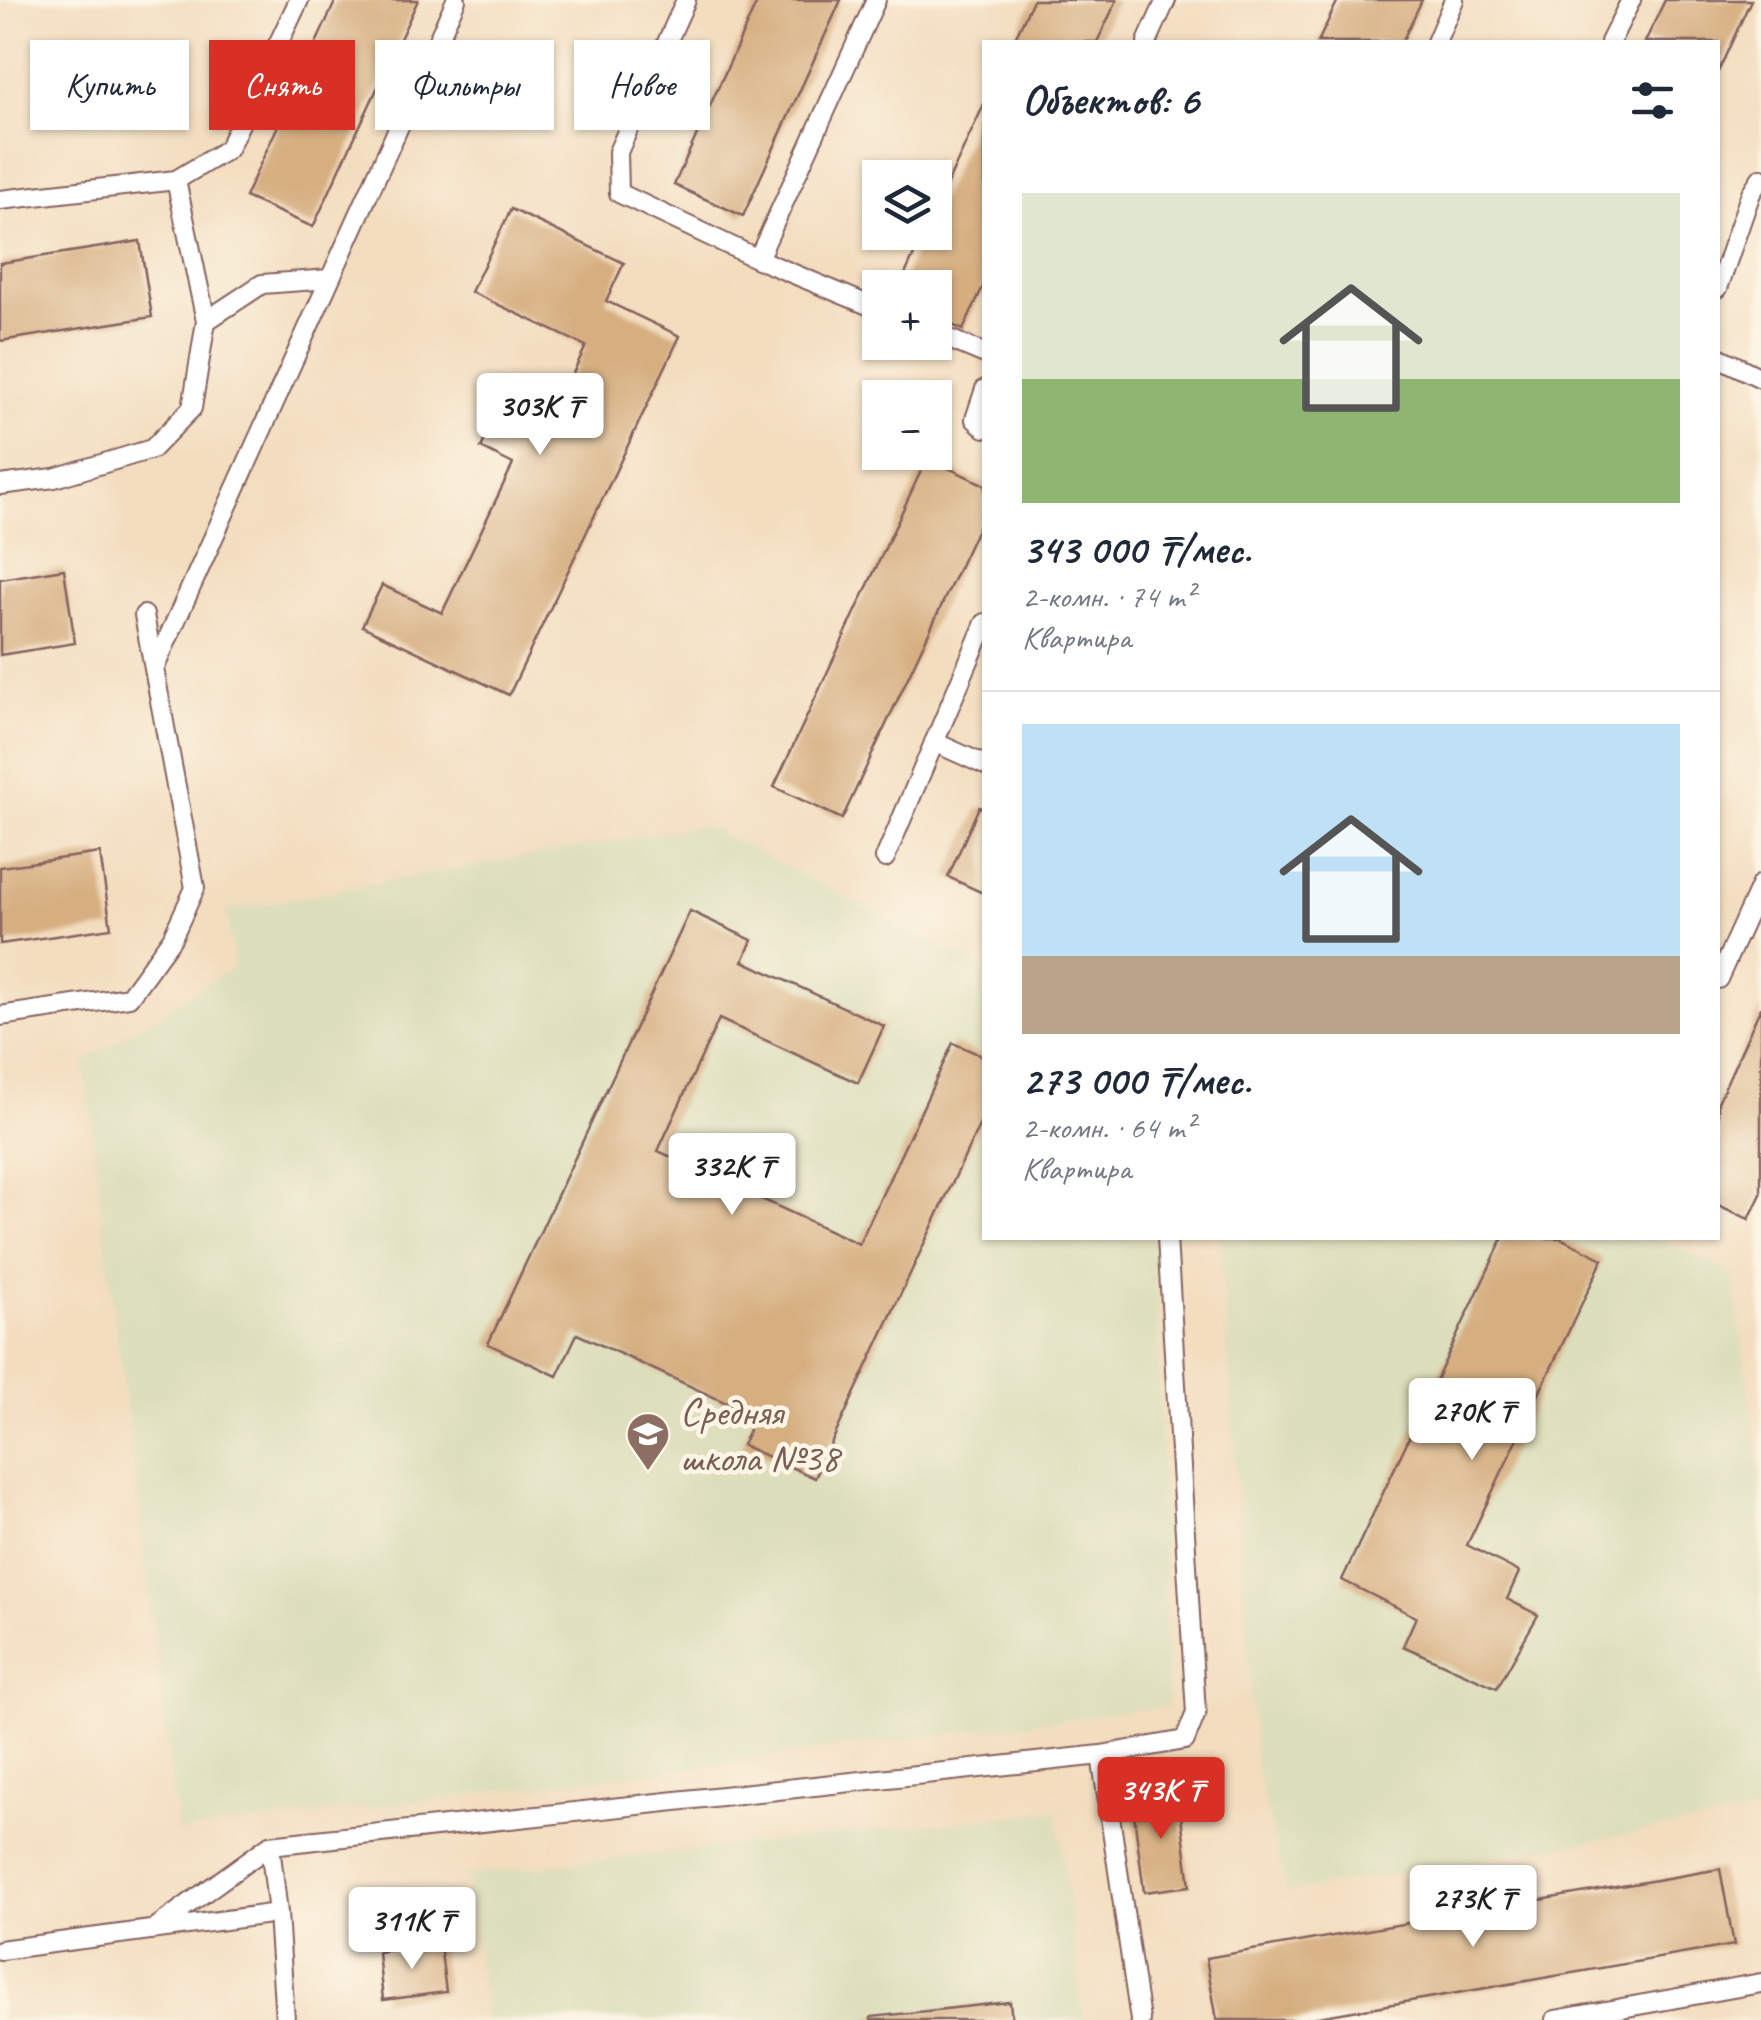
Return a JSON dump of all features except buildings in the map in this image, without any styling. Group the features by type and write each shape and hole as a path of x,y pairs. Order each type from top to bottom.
{"lane":[{"path":"0,200 176,180 228,149 299,0"},
{"path":"154,669 456,0"},
{"path":"686,0 618,152 619,192 758,259 862,302"},
{"path":"758,259 876,0"},
{"path":"1148,40 1166,0"},
{"path":"1437,40 1454,0"},
{"path":"1611,40 1630,0"},
{"path":"1720,282 1751,192 1761,178"},
{"path":"0,485 54,478 152,449 192,408 206,321 176,180"},
{"path":"206,321 262,284 330,278"},
{"path":"952,340 982,353"},
{"path":"1720,358 1761,378"},
{"path":"982,398 975,419 982,425"},
{"path":"0,1016 128,997 172,938 195,888 144,616"},
{"path":"886,858 982,630"},
{"path":"934,742 982,765"},
{"path":"1720,975 1761,884"},
{"path":"154,1929 270,1845 1101,1756 1185,1740 1196,1713 1167,1240"},
{"path":"1101,1756 1140,2020"},
{"path":"270,1845 285,2020"},
{"path":"0,1950 278,1913"},
{"path":"1555,2020 1761,1983"},
{"path":"1671,2000 1674,2020"}],"shaded area":[{"name":"Средняя школа №38","path":"705,825 982,967 982,1240 1155,1240 1168,1706 178,1832 84,1062 234,967 227,910"},
{"path":"1220,1240 1658,1240 1733,1273 1761,1487 1761,1812 1287,1892 1255,1763"},
{"path":"1072,1809 1057,1813 1084,2020 485,2020 466,1875"}],"place":[{"name":"Средняя школа №38","path":"648,1472"}]}
